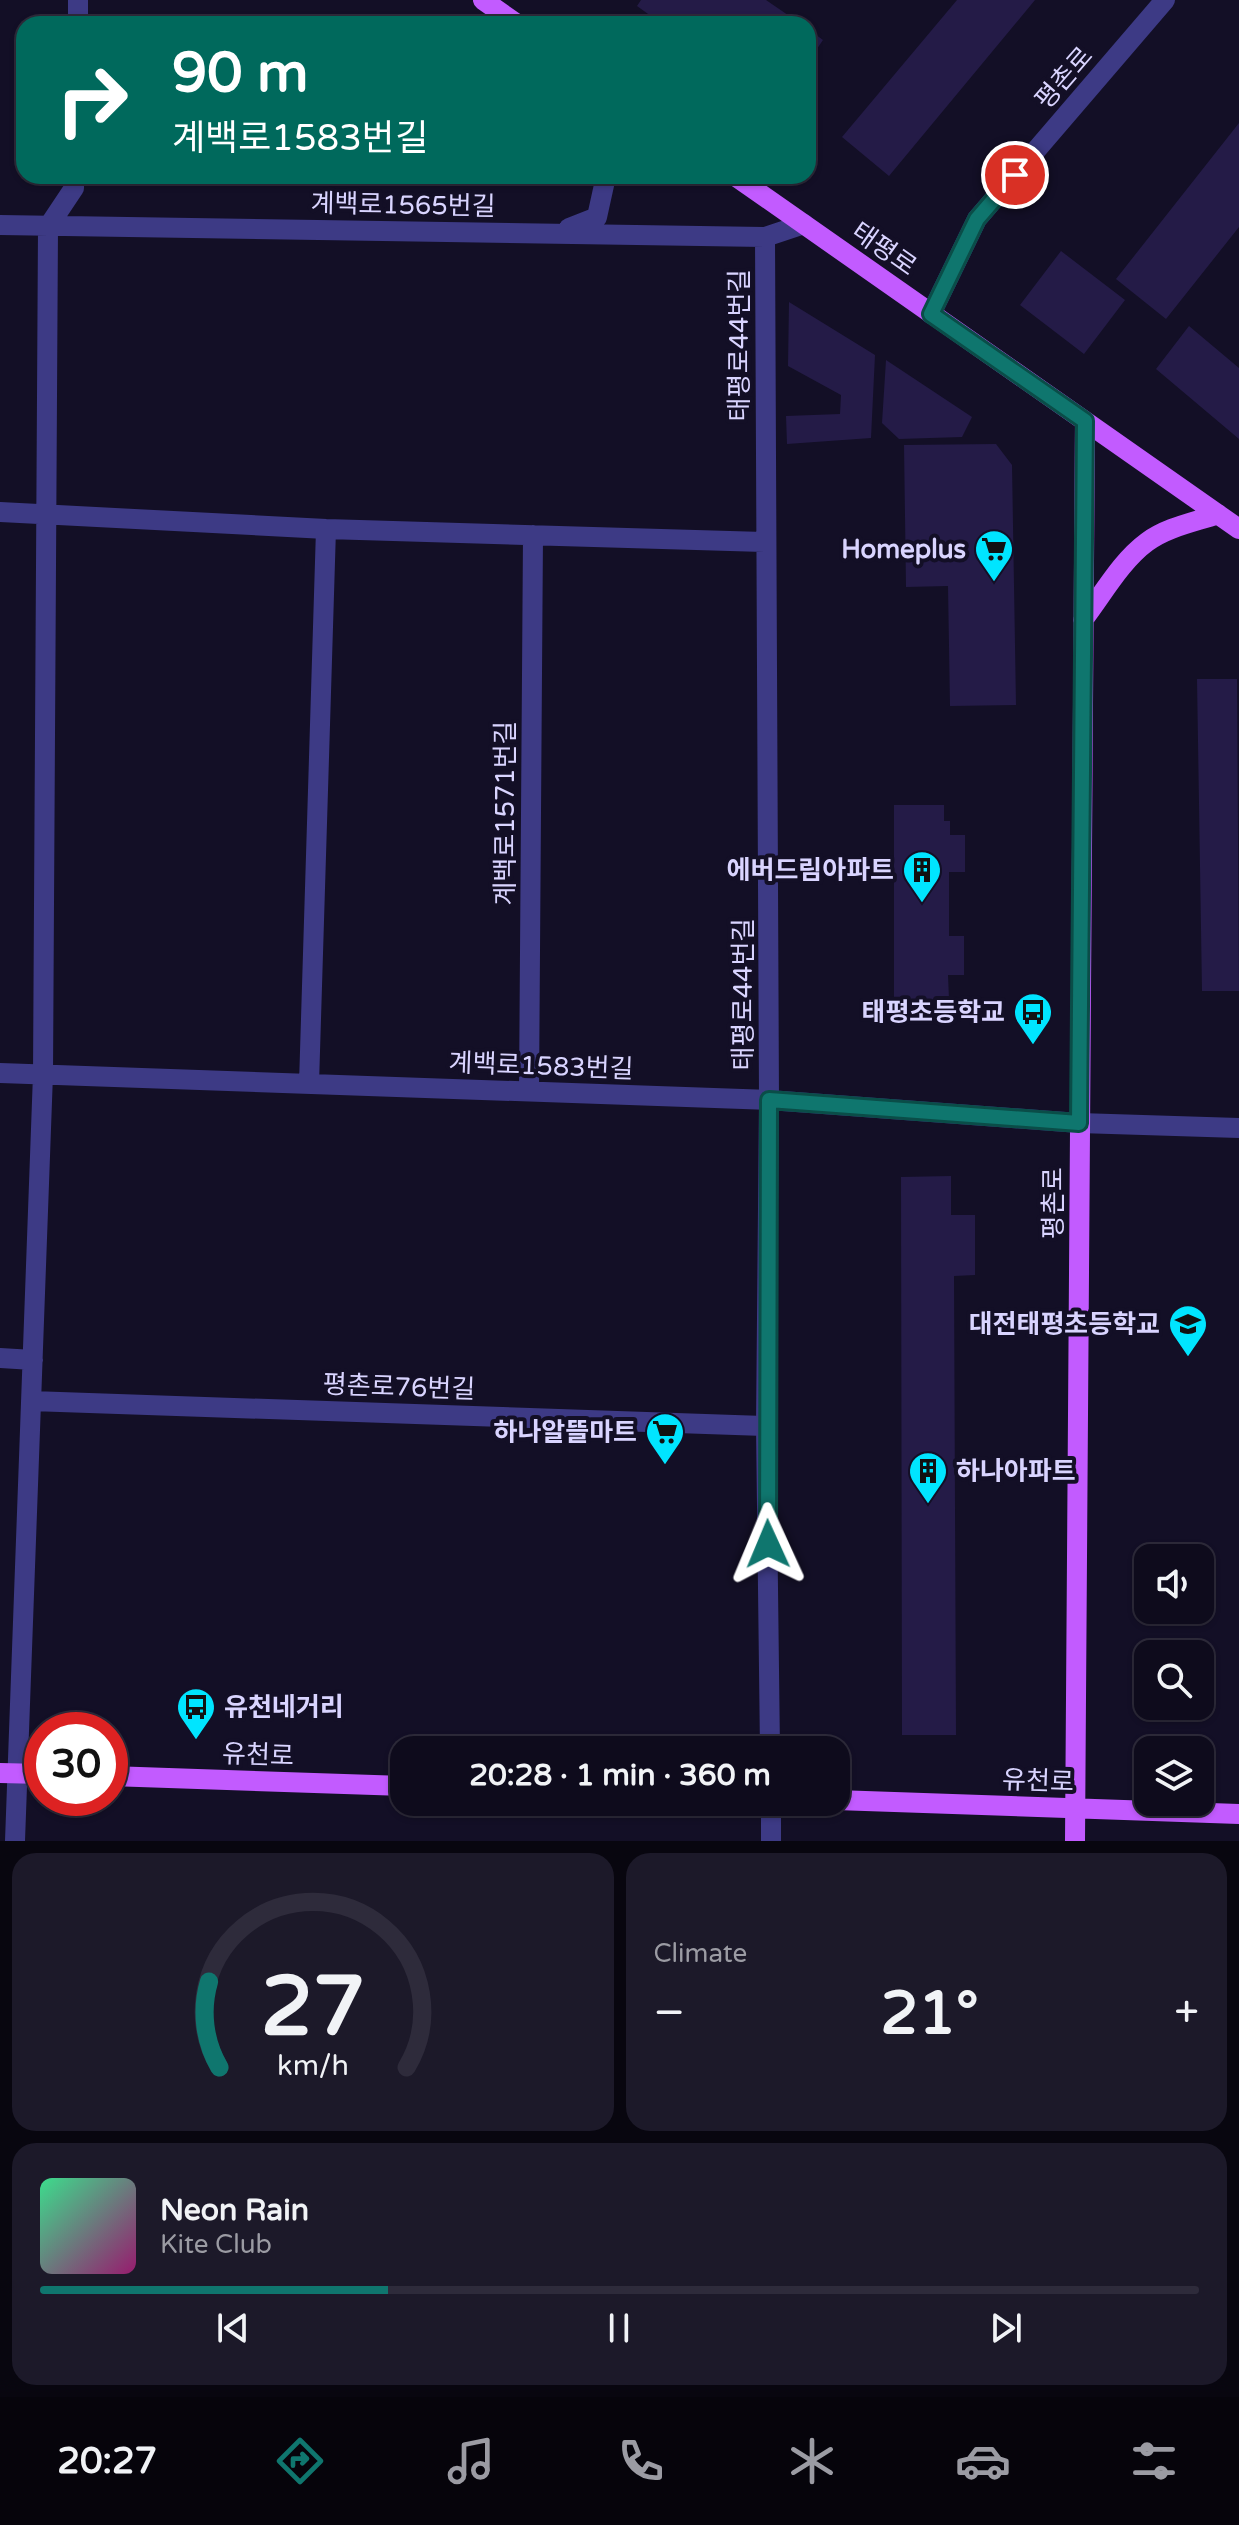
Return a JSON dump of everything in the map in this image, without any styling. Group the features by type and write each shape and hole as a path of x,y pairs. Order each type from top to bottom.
{"main road":[{"name":"태평로","path":"746,184 1239,529"},
{"name":"평촌로","path":"1075,1841 1085,421"},
{"path":"1083,620 1130,557 1148,541 1164,532 1218,514"},
{"name":"유천로","path":"128,1777 390,1786"},
{"name":"유천로","path":"850,1801 1239,1814"}],"street":[{"name":"평촌로","path":"931,314 977,219 1165,0"},
{"path":"15,1841 9,1773 33,1360 43,1074 48,227 74,184"},
{"path":"557,232 597,217 604,184"},
{"name":"계백로1565번길","path":"0,225 765,237 804,224"},
{"name":"태평로44번길","path":"765,237 769,1100 766,1426 770,1736"},
{"path":"0,512 326,529 765,542"},
{"path":"309,1084 326,529"},
{"name":"계백로1571번길","path":"529,1091 533,535"},
{"name":"계백로1583번길","path":"0,1073 769,1100 1079,1123 1239,1128"},
{"path":"0,1358 33,1360"},
{"name":"평촌로76번길","path":"31,1401 766,1426"},
{"path":"771,1816 771,1841"}],"building":[{"path":"641,0 766,0 789,16 651,16 637,6"},
{"path":"957,0 1035,0 889,176 842,137"},
{"path":"816,35 823,40 816,50"},
{"path":"1239,123 1239,227 1166,319 1116,279"},
{"path":"1061,251 1125,300 1084,354 1020,305"},
{"path":"789,302 875,355 871,438 787,444 786,416 840,414 841,395 788,366"},
{"path":"1189,326 1239,368 1239,439 1156,369"},
{"path":"886,360 972,417 962,437 899,439 882,423"},
{"path":"996,444 1012,465 1016,705 950,706 948,586 906,587 904,445"},
{"path":"1197,679 1237,679 1239,991 1202,991"},
{"name":"에버드림아파트","path":"894,805 944,805 944,821 950,821 950,835 965,835 965,872 949,872 949,936 964,936 964,975 948,975 949,999 942,999 942,1015 894,1015"},
{"name":"하나아파트","path":"951,1176 951,1215 975,1215 975,1275 954,1276 956,1735 902,1735 901,1177"}],"place":[{"name":"Homeplus","path":"994,583"},
{"name":"에버드림아파트","path":"922,904"},
{"name":"태평초등학교","path":"1033,1046"},
{"name":"대전태평초등학교","path":"1188,1358"},
{"name":"하나알뜰마트","path":"665,1466"},
{"name":"하나아파트","path":"928,1505"},
{"name":"유천네거리","path":"196,1741"}],"route":[{"path":"768,1544 769,1100 1079,1123 1085,421 931,314 977,219 1015,175"}]}
